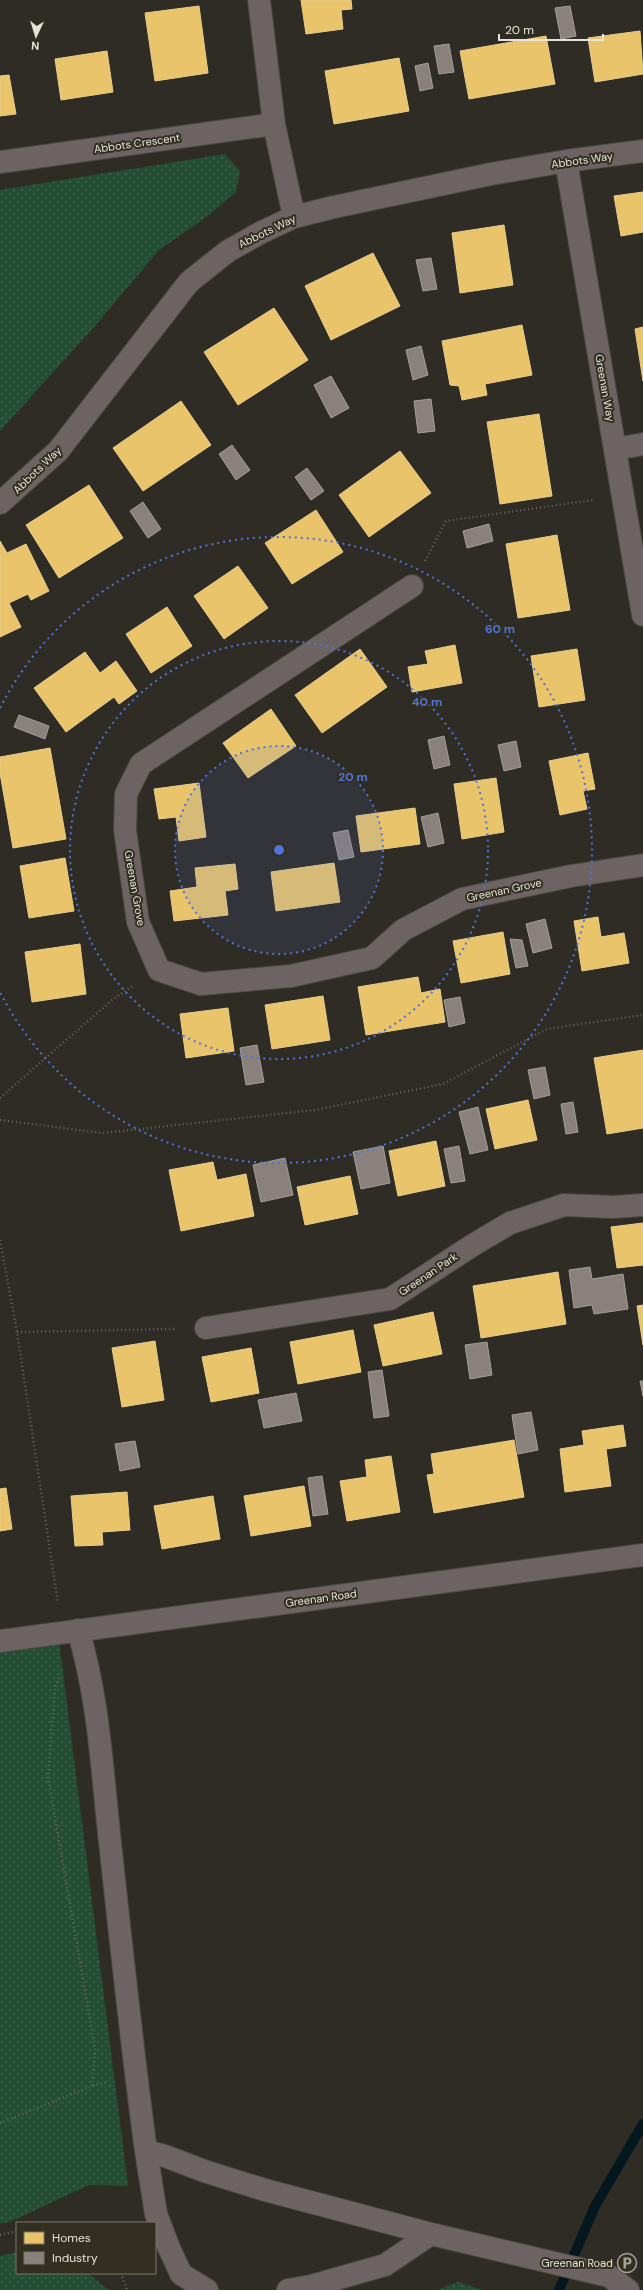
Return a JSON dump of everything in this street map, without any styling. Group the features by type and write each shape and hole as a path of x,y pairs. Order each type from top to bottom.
{"street":[{"path":"259,0 274,124 294,217"},
{"name":"Abbots Crescent","path":"0,162 274,124"},
{"name":"Abbots Way","path":"0,502 58,451 189,282 228,251 294,217 483,176 566,161 643,152"},
{"name":"Greenan Way","path":"566,161 643,615"},
{"path":"615,448 643,444"},
{"name":"Greenan Grove","path":"412,586 141,764 126,794 125,830 138,922 159,970 201,984 291,976 372,958 403,930 462,899 571,876 643,865"},
{"name":"Greenan Park","path":"206,1328 390,1300 473,1245 510,1223 564,1205 613,1207 643,1205"},
{"name":"Greenan Road","path":"0,1642 70,1631 643,1555"},
{"path":"70,1631 85,1653 97,1710 128,2009 146,2151 156,2214 181,2274 207,2290"},
{"path":"146,2151 265,2190 431,2234 609,2276 628,2290"},
{"path":"288,2290 311,2286 385,2265 431,2234"}],"path":[{"path":"412,586 446,521 623,496"},
{"path":"0,1098 112,1000 159,970"},
{"path":"0,1120 103,1133 315,1110 443,1084 547,1030 643,1015"},
{"path":"0,1240 70,1631"},
{"path":"17,1332 206,1328"},
{"path":"0,2124 92,2086 95,2049 48,1777 55,1688 64,1665 85,1653"},
{"path":"0,2235 16,2231"},
{"path":"121,2274 127,2290"}],"green space":[{"path":"225,154 240,171 236,192 209,215 159,250 95,326 0,431 0,190"},
{"path":"59,1641 128,2186 89,2185 12,2221 0,2224 0,1649"},
{"path":"16,2252 16,2274 89,2274 108,2290 0,2290 0,2256"},
{"path":"458,2282 483,2290 438,2290"}],"building: Homes":[{"path":"301,0 351,0 352,9 341,10 343,29 306,34"},
{"path":"199,6 208,73 155,81 145,13"},
{"path":"640,31 643,74 595,82 588,38"},
{"path":"546,36 555,84 469,99 460,51"},
{"path":"107,51 113,92 61,100 55,59"},
{"path":"399,58 409,111 334,124 325,71"},
{"path":"9,75 16,114 0,116 0,76"},
{"path":"643,192 643,232 621,236 614,196"},
{"path":"504,225 513,285 460,293 452,233"},
{"path":"373,253 400,306 331,340 305,286"},
{"path":"274,308 308,360 238,405 204,352"},
{"path":"522,325 532,375 485,384 487,395 462,400 459,386 450,385 442,341"},
{"path":"643,327 643,381 635,329"},
{"path":"181,401 211,445 143,491 113,448"},
{"path":"539,414 552,496 500,504 487,422"},
{"path":"400,451 431,493 369,537 339,495"},
{"path":"89,485 123,538 59,578 26,525"},
{"path":"316,510 343,552 292,584 265,543"},
{"path":"557,535 570,610 518,618 506,544"},
{"path":"0,541 7,553 26,544 49,591 31,600 28,594 9,603 21,627 0,637"},
{"path":"238,566 268,608 224,639 194,596"},
{"path":"167,607 192,646 151,673 126,634"},
{"path":"455,645 462,683 412,692 408,667 428,664 425,651"},
{"path":"360,649 387,687 322,733 295,695"},
{"path":"577,649 585,700 539,707 531,656"},
{"path":"85,652 100,673 116,661 137,691 119,704 114,697 66,732 34,688"},
{"path":"271,709 296,746 248,778 223,743"},
{"path":"50,748 66,839 13,848 0,773 0,757"},
{"path":"588,753 595,789 583,791 587,809 560,815 549,761"},
{"path":"496,778 504,832 462,839 454,784"},
{"path":"199,783 206,837 179,841 176,817 159,819 154,789"},
{"path":"415,808 420,844 361,852 356,816"},
{"path":"65,858 74,911 29,918 20,866"},
{"path":"334,863 340,902 276,911 271,872"},
{"path":"235,864 238,889 225,891 228,915 174,921 170,891 197,887 195,868"},
{"path":"598,917 601,937 624,933 629,963 582,971 574,921"},
{"path":"503,932 510,974 461,983 453,941"},
{"path":"80,944 86,994 32,1002 25,952"},
{"path":"418,977 421,993 440,989 445,1022 366,1035 358,987"},
{"path":"323,996 330,1040 272,1049 265,1005"},
{"path":"228,1008 234,1051 186,1058 180,1014"},
{"path":"643,1050 643,1128 607,1134 594,1058"},
{"path":"528,1100 537,1140 495,1149 486,1109"},
{"path":"436,1141 445,1186 398,1196 389,1151"},
{"path":"213,1162 217,1180 246,1174 254,1216 181,1231 169,1170"},
{"path":"350,1176 358,1214 305,1225 297,1187"},
{"path":"643,1223 643,1265 617,1268 611,1227"},
{"path":"558,1272 566,1324 481,1338 473,1286"},
{"path":"643,1305 643,1345 637,1306"},
{"path":"433,1312 442,1354 383,1366 374,1325"},
{"path":"353,1330 361,1372 298,1384 290,1342"},
{"path":"155,1341 164,1400 122,1407 112,1348"},
{"path":"251,1348 259,1393 211,1402 202,1357"},
{"path":"623,1425 626,1446 606,1449 611,1486 565,1492 560,1449 584,1445 582,1431"},
{"path":"514,1440 524,1497 434,1513 427,1475 434,1474 431,1454"},
{"path":"391,1456 400,1512 347,1521 340,1481 367,1477 365,1460"},
{"path":"304,1486 311,1526 251,1536 244,1496"},
{"path":"6,1488 12,1529 0,1531 0,1489"},
{"path":"127,1492 130,1530 102,1532 103,1545 75,1546 71,1496"},
{"path":"213,1496 220,1539 162,1549 154,1506"}],"building: Industry":[{"path":"570,6 576,36 561,39 555,8"},
{"path":"449,44 454,72 439,74 434,46"},
{"path":"428,63 433,88 420,91 415,66"},
{"path":"431,258 437,289 423,291 416,260"},
{"path":"421,346 428,375 413,380 406,350"},
{"path":"331,376 349,408 331,418 314,385"},
{"path":"431,399 435,431 418,433 414,401"},
{"path":"232,445 250,470 236,480 219,454"},
{"path":"307,468 324,491 311,500 295,477"},
{"path":"143,502 161,529 148,538 130,511"},
{"path":"489,524 493,541 467,548 463,531"},
{"path":"19,715 49,726 45,739 14,727"},
{"path":"444,736 450,765 434,769 428,740"},
{"path":"516,741 521,767 504,771 498,745"},
{"path":"438,813 444,843 428,847 421,817"},
{"path":"348,830 354,857 339,860 333,833"},
{"path":"545,919 552,948 533,953 526,924"},
{"path":"510,939 522,940 528,966 516,968"},
{"path":"460,997 465,1023 449,1027 444,1000"},
{"path":"257,1045 264,1082 246,1085 240,1048"},
{"path":"545,1067 550,1095 534,1099 528,1070"},
{"path":"573,1102 578,1132 566,1134 561,1104"},
{"path":"478,1107 488,1150 470,1154 459,1112"},
{"path":"383,1146 390,1183 361,1189 353,1152"},
{"path":"459,1146 465,1181 451,1183 444,1149"},
{"path":"285,1158 293,1195 261,1202 253,1165"},
{"path":"590,1267 592,1279 623,1274 628,1309 594,1314 592,1305 574,1308 569,1270"},
{"path":"487,1342 492,1375 470,1379 465,1345"},
{"path":"382,1370 389,1416 374,1418 368,1372"},
{"path":"640,1381 643,1381 643,1396"},
{"path":"296,1393 302,1421 264,1428 258,1400"},
{"path":"531,1412 538,1450 518,1454 512,1415"},
{"path":"135,1441 140,1467 120,1471 115,1444"},
{"path":"322,1476 328,1514 313,1516 308,1478"}],"waterway":[{"path":"559,2290 595,2206 643,2124"}],"place":[{"name":"Greenan Road","path":"627,2263"}]}
